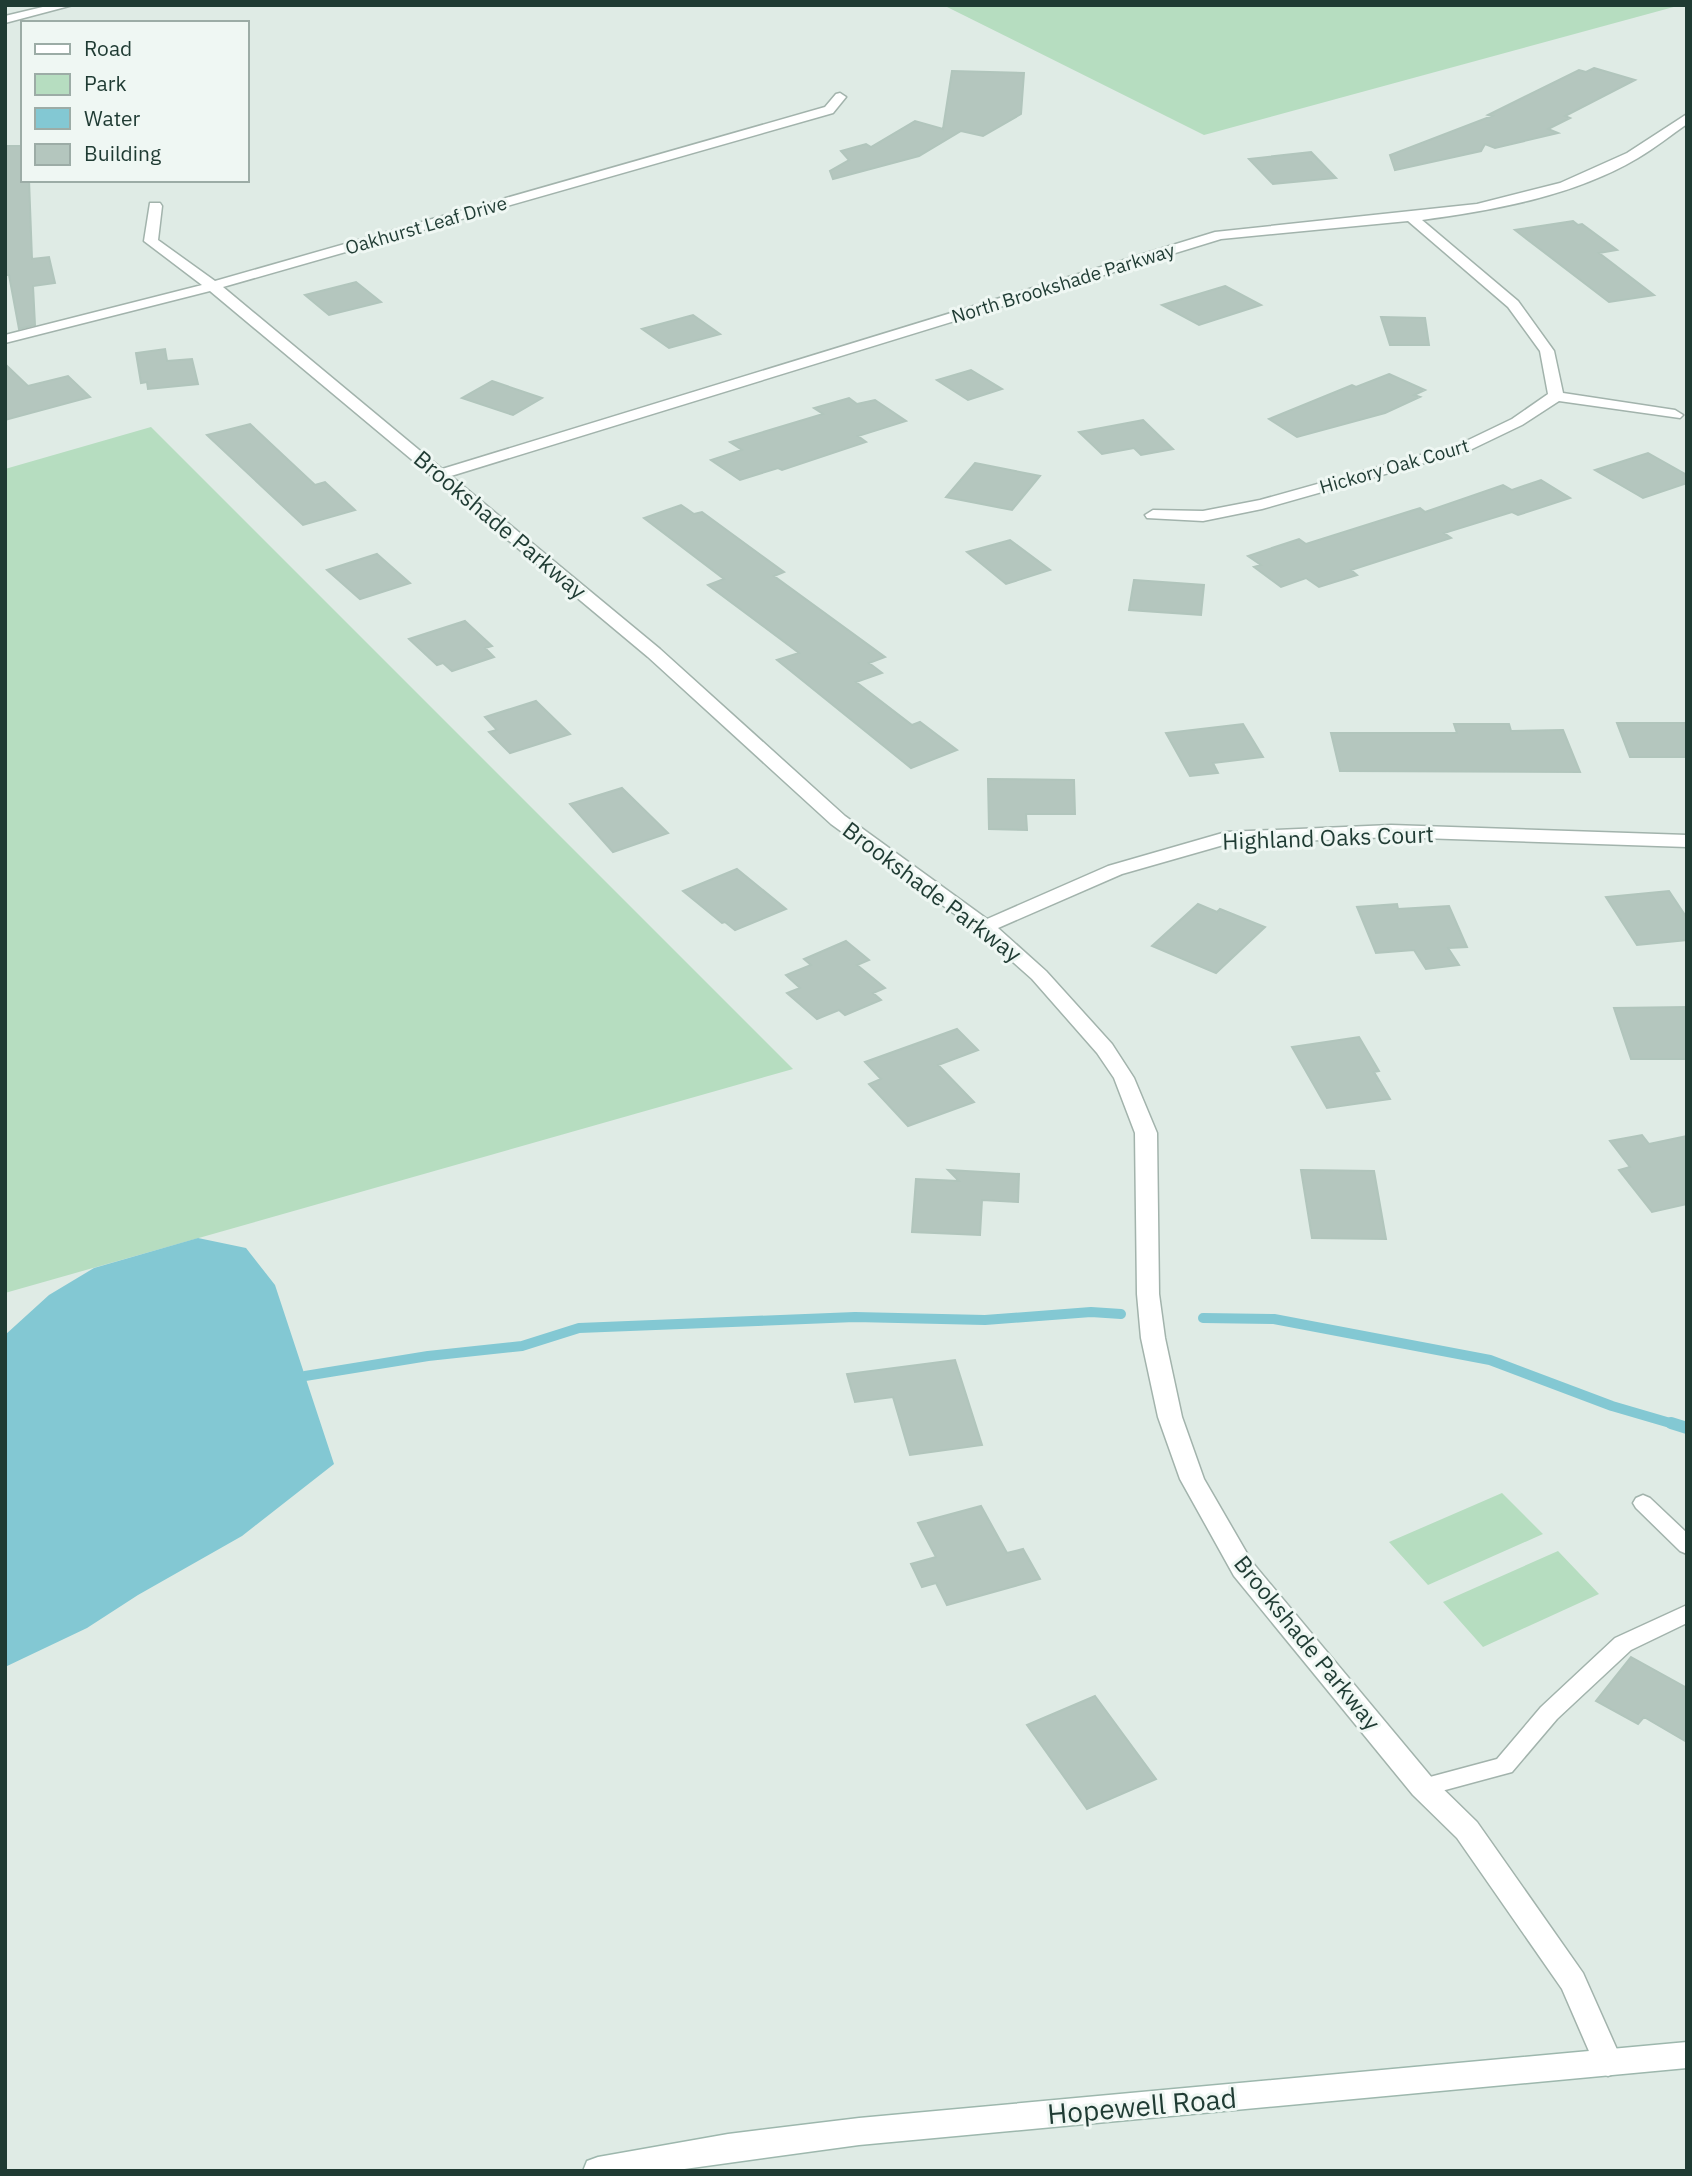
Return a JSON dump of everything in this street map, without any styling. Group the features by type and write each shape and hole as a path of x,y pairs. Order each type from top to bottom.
{"street":[{"path":"5,20 67,5"},
{"name":"Oakhurst Leaf Drive","path":"5,339 214,286 829,110 840,97"},
{"name":"North Brookshade Parkway","path":"439,475 1220,235 1477,208 1565,186 1632,156 1687,118"},
{"name":"Brookshade Parkway","path":"155,206 151,241 214,286 654,653 838,820 985,927 1039,975 1105,1049 1124,1078 1146,1133 1148,1294 1153,1338 1170,1417 1192,1479 1243,1569 1423,1787 1467,1830 1573,1982 1608,2063"},
{"path":"1411,217 1513,304 1548,351 1556,396 1675,415"},
{"name":"Hickory Oak Court","path":"1153,515 1203,516 1262,504 1465,447 1517,422 1556,396"},
{"name":"Highland Oaks Court","path":"985,927 1115,870 1226,838 1391,831 1687,841"},
{"name":"Hopewell Road","path":"598,2171 657,2158 874,2128 1209,2101 1687,2055"}],"lane":[{"path":"1643,1503 1687,1546"},
{"path":"1423,1787 1504,1766 1549,1713 1622,1644 1687,1613"}],"green space":[{"path":"943,5 1681,5 1204,135"},
{"path":"151,427 793,1069 5,1293 5,469"},
{"path":"1502,1493 1543,1534 1428,1585 1389,1542"},
{"path":"1558,1551 1599,1594 1483,1647 1443,1602"}],"water":[{"path":"198,1238 246,1248 275,1285 334,1464 242,1536 138,1595 87,1628 5,1667 5,1335 49,1295 94,1268"}],"building":[{"path":"1594,68 1635,80 1565,116 1570,118 1548,129 1558,133 1495,148 1485,144 1481,151 1395,170 1390,155 1492,116 1488,115 1579,70 1586,72"},
{"path":"952,71 1024,73 1021,114 983,136 961,131 919,156 833,179 830,171 849,160 841,151 866,144 871,147 915,121 943,129"},
{"path":"5,146 21,146 21,182 29,182 32,259 49,257 55,283 33,286 35,325 19,329 9,275 5,275"},
{"path":"1311,152 1336,178 1273,184 1249,159"},
{"path":"1573,221 1578,225 1582,224 1617,250 1599,253 1654,295 1609,302 1515,230"},
{"path":"356,282 381,302 329,315 305,295"},
{"path":"1225,286 1261,305 1199,325 1162,305"},
{"path":"693,315 720,334 669,348 642,329"},
{"path":"1381,317 1425,318 1429,345 1390,345"},
{"path":"165,349 167,361 192,359 198,384 148,389 147,382 141,383 136,353"},
{"path":"5,364 28,386 68,376 90,397 5,420"},
{"path":"971,370 1002,389 968,400 937,380"},
{"path":"1389,374 1425,390 1414,395 1420,397 1385,413 1297,437 1269,419 1352,385 1356,387"},
{"path":"492,381 542,398 513,415 462,398"},
{"path":"849,398 857,404 875,400 906,421 858,436 866,442 782,470 778,468 740,480 711,460 742,450 730,442 823,414 814,408"},
{"path":"1143,420 1173,449 1141,455 1134,448 1102,454 1079,432"},
{"path":"250,424 315,485 325,482 355,510 303,525 207,435"},
{"path":"1648,453 1687,475 1687,483 1643,498 1595,470"},
{"path":"975,463 1040,476 1012,510 946,497"},
{"path":"1541,480 1570,498 1518,515 1512,512 1444,533 1451,538 1351,570 1357,575 1319,587 1306,578 1281,587 1254,567 1261,565 1248,556 1299,539 1306,544 1420,508 1425,512 1503,485 1512,490"},
{"path":"681,505 694,514 702,512 784,572 774,576 885,657 869,663 882,673 856,682 912,725 920,722 957,750 911,768 777,660 799,653 708,585 724,579 644,518"},
{"path":"1010,540 1050,570 1006,584 967,552"},
{"path":"377,554 410,583 360,599 327,570"},
{"path":"1134,580 1204,585 1201,615 1129,610"},
{"path":"465,621 492,646 485,648 494,657 452,671 443,663 437,665 409,639"},
{"path":"536,701 570,734 510,753 489,732 497,730 485,717"},
{"path":"1617,723 1687,723 1687,757 1630,757"},
{"path":"1243,724 1263,757 1213,763 1218,773 1190,776 1166,733"},
{"path":"1454,724 1509,724 1511,731 1563,730 1580,772 1340,771 1331,733 1457,733"},
{"path":"988,779 1074,780 1075,814 1026,814 1027,830 989,829"},
{"path":"622,788 668,833 613,852 570,804"},
{"path":"737,869 786,909 735,930 725,922 722,923 683,891"},
{"path":"1669,891 1687,918 1687,940 1637,945 1606,897"},
{"path":"1198,904 1217,912 1220,909 1265,927 1216,973 1152,946"},
{"path":"1397,904 1398,909 1449,906 1467,947 1448,948 1459,965 1426,969 1414,950 1376,953 1357,907"},
{"path":"846,941 869,960 857,965 885,988 873,993 881,1000 845,1015 839,1010 817,1019 787,993 800,988 786,975 811,965 804,959"},
{"path":"1687,1007 1687,1059 1631,1059 1614,1008"},
{"path":"957,1029 978,1050 938,1065 974,1102 908,1126 869,1084 881,1079 865,1062"},
{"path":"1359,1037 1379,1071 1374,1072 1390,1099 1327,1108 1292,1047"},
{"path":"1642,1135 1649,1144 1687,1136 1687,1204 1652,1212 1619,1170 1630,1167 1610,1141"},
{"path":"948,1170 1019,1174 1018,1202 982,1200 980,1235 912,1232 916,1179 959,1181"},
{"path":"1301,1170 1374,1171 1386,1239 1312,1238"},
{"path":"955,1360 982,1445 910,1455 893,1397 855,1402 847,1374"},
{"path":"981,1506 1007,1553 1023,1549 1040,1579 947,1605 936,1583 922,1587 911,1564 936,1557 918,1523"},
{"path":"1631,1657 1687,1688 1687,1742 1644,1717 1638,1724 1596,1701"},
{"path":"1095,1696 1156,1779 1087,1809 1027,1725"}],"waterway":[{"path":"305,1376 428,1356 522,1346 579,1328 855,1317 985,1320 1091,1312 1121,1314"},
{"path":"1203,1318 1274,1319 1490,1360 1612,1406 1677,1425"},
{"path":"1671,1423 1687,1428"}]}
